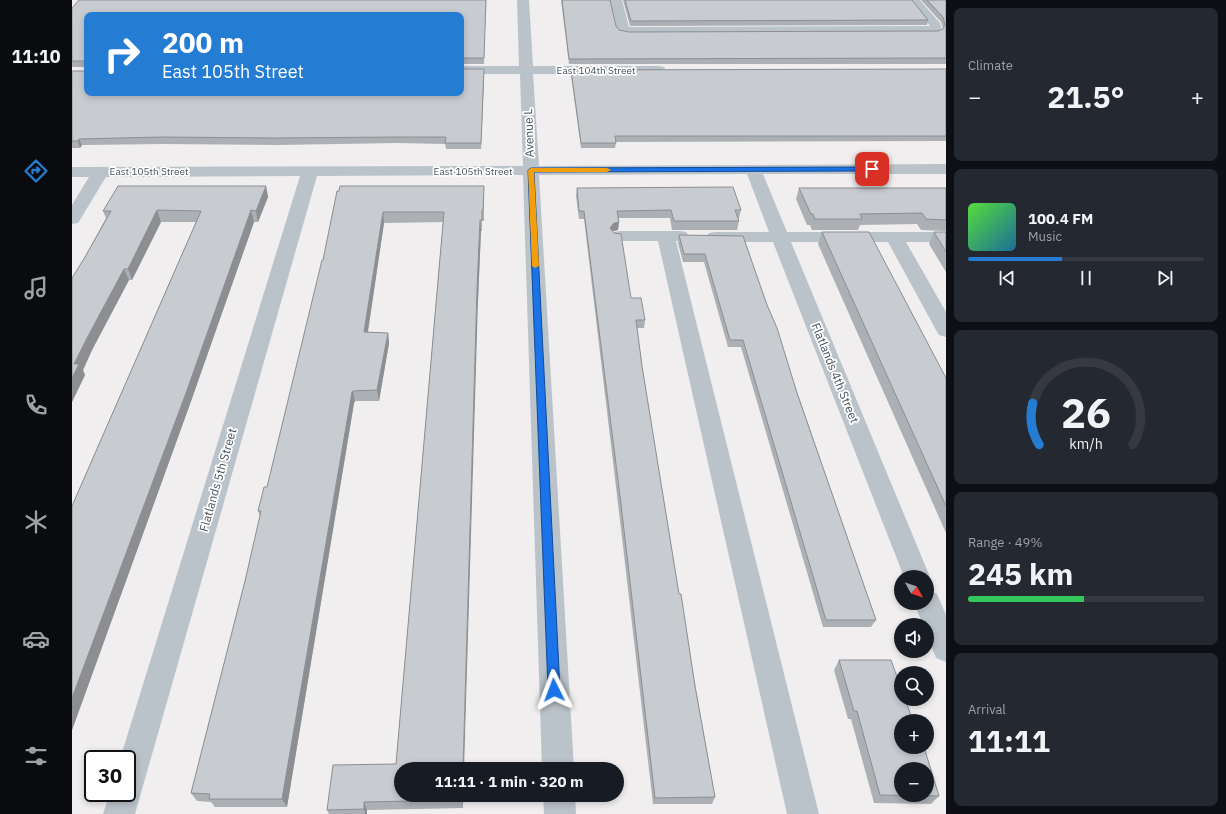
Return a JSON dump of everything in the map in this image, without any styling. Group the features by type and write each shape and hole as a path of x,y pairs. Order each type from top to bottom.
{"street":[{"name":"Avenue L","path":"523,0 558,762"},
{"path":"616,0 622,30 629,31 936,30 936,26 914,0"},
{"name":"East 104th Street","path":"464,70 669,70"},
{"name":"East 105th Street","path":"72,172 946,169"},
{"name":"Flatlands 4th Street","path":"753,170 914,570"},
{"name":"Flatlands 5th Street","path":"136,758 310,171"},
{"path":"72,219 102,172"},
{"path":"620,236 946,237"},
{"path":"666,236 803,814"},
{"path":"894,237 946,330"},
{"path":"930,610 946,649"},
{"path":"119,814 123,802"},
{"path":"559,802 560,814"}],"building":[{"path":"79,0 486,0 484,58 464,58 464,12 84,12 84,61 72,61 72,8"},
{"path":"562,0 610,0 616,26 619,30 629,32 938,31 943,29 945,25 943,17 927,0 946,0 946,58 569,59"},
{"path":"625,0 912,0 928,20 631,21"},
{"path":"464,69 484,69 481,143 445,143 446,137 161,137 79,139 78,141 72,141 72,71 84,71 84,96 464,96"},
{"path":"946,69 946,136 615,136 616,143 581,143 571,70"},
{"path":"118,186 266,186 256,211 251,210 186,393 72,698 72,506 201,211 157,210 128,269 124,269 87,338 74,364 79,364 72,378 72,278 111,211 103,211"},
{"path":"340,186 484,186 482,220 480,220 477,289 463,762 396,762 444,212 383,212 364,332 388,333 377,390 352,392 282,799 209,799 210,794 191,793 245,581 261,511 258,511 264,487 267,487 323,260 337,191 339,191"},
{"path":"733,187 741,210 735,210 739,221 674,221 671,210 617,211 619,222 614,223 610,228 614,233 621,234 631,298 641,298 645,320 636,320 642,366 679,594 681,594 695,686 715,797 655,798 621,504 584,211 579,211 577,188"},
{"path":"799,188 946,188 946,220 926,219 922,213 860,214 862,219 815,219 813,214 811,214"},
{"path":"822,232 869,232 946,378 946,506"},
{"path":"934,232 946,232 946,252"},
{"path":"679,235 743,236 767,305 777,328 797,393 876,620 826,620 743,340 730,340 705,254 684,254"},
{"path":"839,660 891,660 894,668 894,706 908,706 910,714 894,714 894,754 926,754 929,762 894,762 894,795 880,795 857,711 854,711"},
{"path":"394,764 394,801 364,802 364,809 327,810 333,765"},
{"path":"934,780 939,796 934,796"}],"slow traffic":[{"path":"535,266 531,170 607,170"}],"route":[{"path":"554,690 531,170 872,169"}]}
